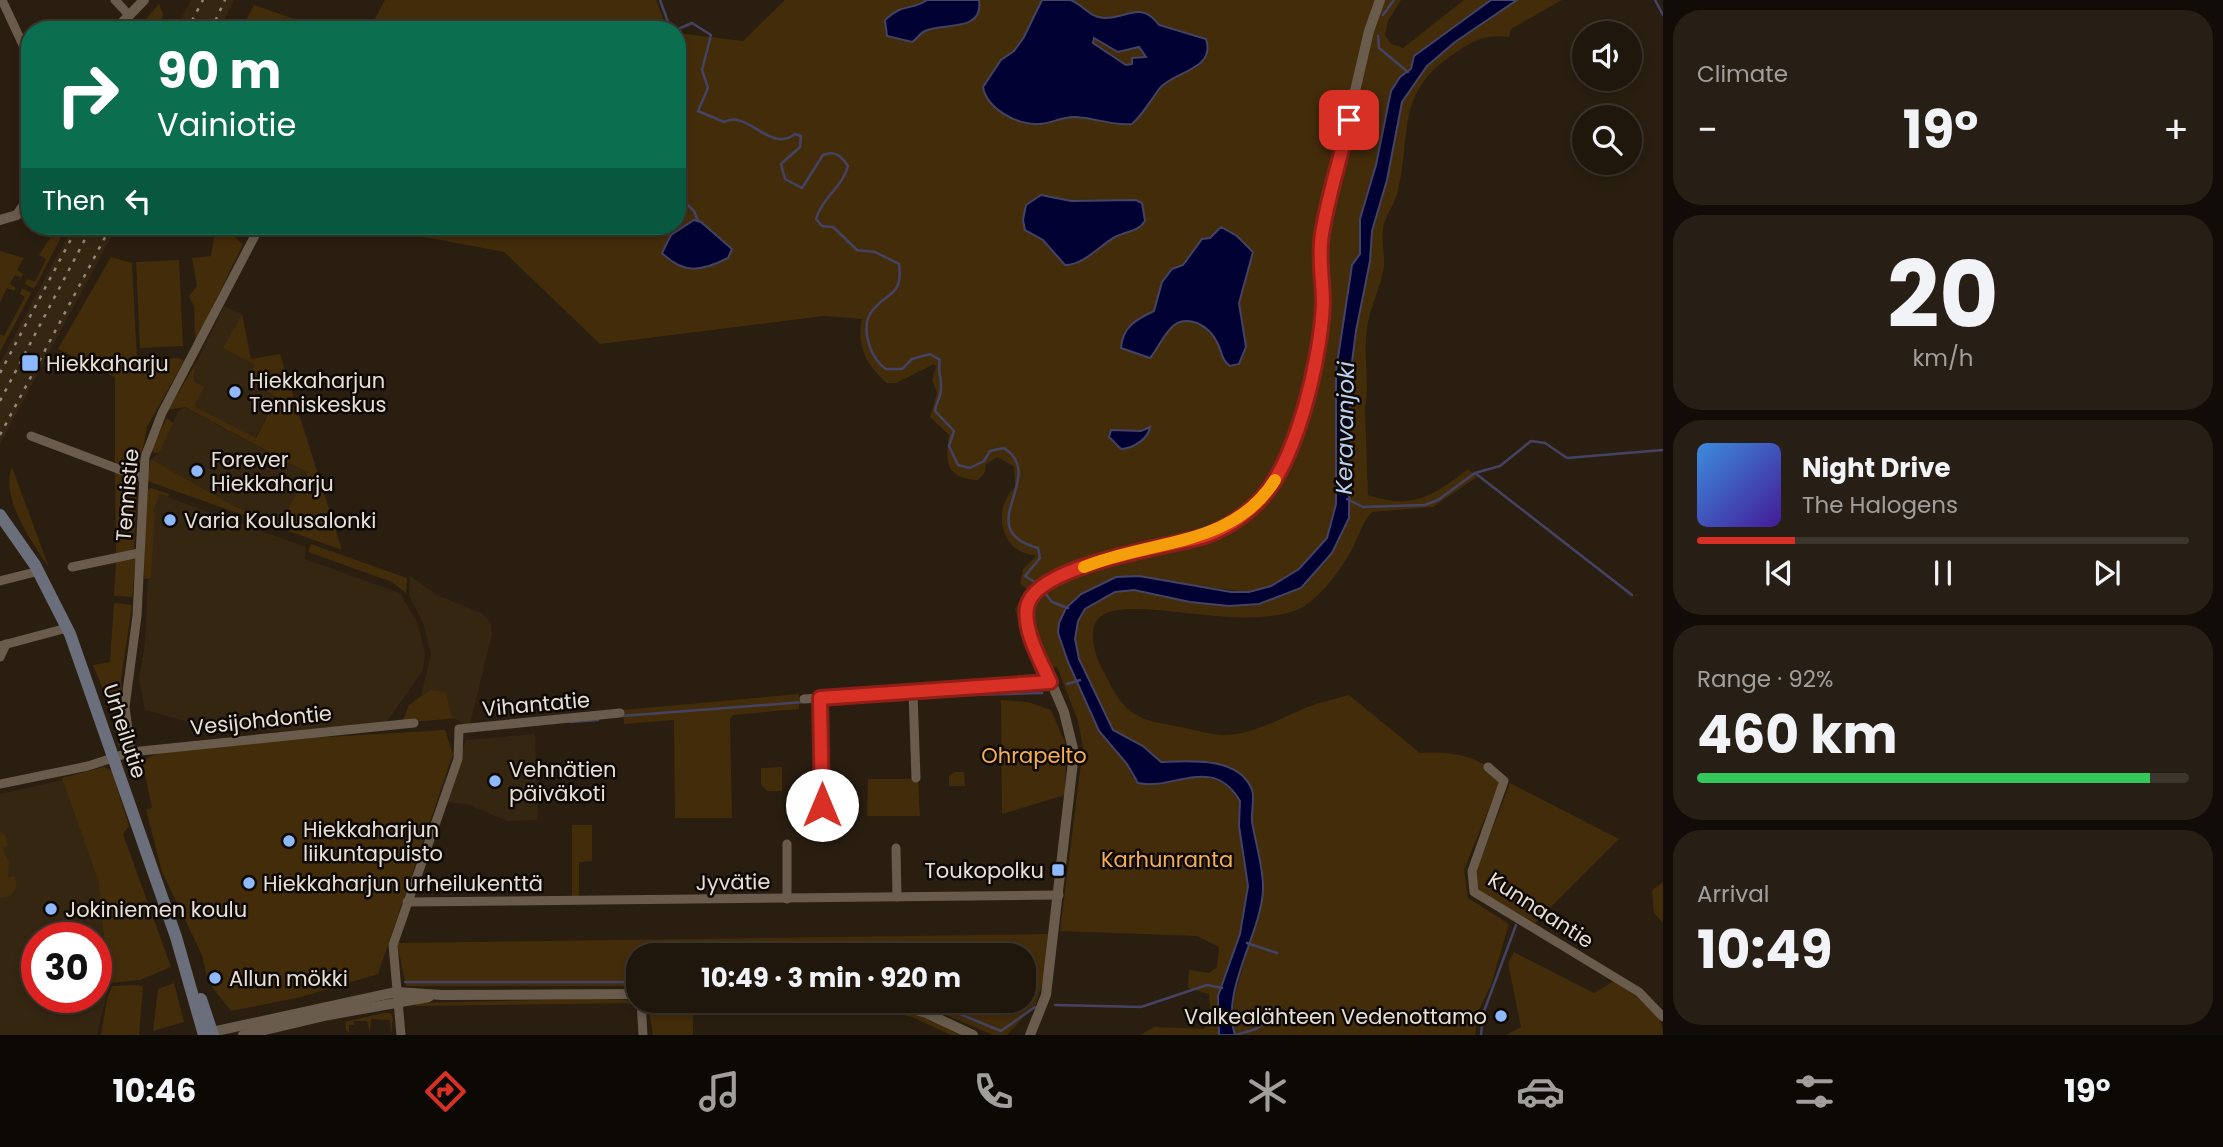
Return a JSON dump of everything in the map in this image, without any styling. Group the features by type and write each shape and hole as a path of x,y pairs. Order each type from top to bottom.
{"main road":[{"name":"Urheilutie","path":"0,515 39,571 67,628 187,971 205,1034"}],"street":[{"path":"2,0 21,41"},
{"path":"115,0 129,15"},
{"path":"123,21 144,0"},
{"path":"1030,1035 1046,995 1074,753 1064,712 1028,623 1027,606 1037,591 1051,582 1110,557 1219,530 1259,500 1281,471 1296,435 1317,345 1323,301 1322,233 1369,31 1380,0"},
{"path":"0,220 17,215 21,209"},
{"name":"Tennistie","path":"131,752 125,707 136,616 142,478 150,440 255,235"},
{"path":"32,436 142,478"},
{"path":"72,567 139,553"},
{"path":"0,581 39,571"},
{"path":"0,657 3,645 67,628"},
{"path":"804,699 1050,682"},
{"path":"914,693 916,778"},
{"path":"820,698 822,805"},
{"name":"Vihantatie","path":"407,902 458,759 457,733 462,728 620,713"},
{"name":"Vesijohdontie","path":"0,784 114,759 131,752 414,723"},
{"name":"Kunnaantie","path":"1488,766 1504,781 1472,871 1474,892 1639,992 1663,1017"},
{"path":"787,844 787,899"},
{"path":"896,848 897,897"},
{"name":"Jyvätie","path":"407,902 1059,895"},
{"path":"401,1035 393,946 407,902"},
{"path":"205,1034 397,997 626,994"},
{"path":"243,1035 397,997"},
{"path":"642,1013 643,1035"},
{"path":"926,1013 973,1035"}],"shaded area":[{"path":"191,0 234,0 224,21 180,21"},
{"path":"68,235 112,235 0,444 0,363"},
{"name":"Hiekkaharjun Tenniskeskus","path":"224,306 242,314 224,348 255,365 278,396 255,438 194,406 195,365"},
{"path":"184,407 308,473 281,521 236,507 151,459 160,452 178,411"},
{"path":"159,494 306,547 305,559 400,593 418,624 425,654 423,670 386,723 283,731 213,729 145,710 139,679 145,643 151,511"},
{"path":"410,576 437,595 483,614 491,624 492,634 470,724 464,724 451,716 430,690 421,696 431,654 423,623 409,595"},
{"name":"Vehnätien päiväkoti","path":"535,734 538,820 507,821 467,804 444,802 466,740"},
{"name":"Jokiniemen koulu","path":"63,780 98,880 103,922 21,922 21,1013 102,1013 97,1035 0,1035 0,794"}],"green space":[{"path":"385,0 656,0 664,21 374,21"},
{"name":"Karhunranta","path":"785,0 1401,0 1388,21 1385,35 1390,43 1403,48 1464,0 1491,0 1414,56 1411,69 1400,77 1391,92 1376,165 1360,219 1360,254 1352,265 1336,371 1336,504 1327,538 1299,569 1271,586 1249,592 1116,577 1058,633 1099,731 1127,764 1132,777 1147,785 1185,778 1210,779 1221,782 1240,801 1239,826 1248,886 1240,934 1218,996 1219,1035 1140,1035 1154,1027 1204,1029 1210,1008 1209,994 1188,988 1189,970 1209,973 1217,967 1219,947 1197,936 1060,931 1083,747 1078,721 1057,667 1035,672 1015,609 1027,589 1020,584 1023,569 1036,556 1015,548 1003,526 1005,501 1015,487 1014,467 998,457 986,464 984,474 978,480 967,479 953,472 947,453 949,435 930,417 937,393 932,380 936,366 934,364 896,383 887,383 874,370 865,355 861,338 862,319 824,316 600,344 504,252 414,235 686,235 686,34 743,41"},
{"path":"1517,0 1562,0 1511,29 1509,37 1481,39 1455,53 1435,68 1414,100 1397,194 1384,225 1384,266 1368,320 1366,338 1368,495 1398,501 1410,500 1433,493 1468,469 1477,477 1433,507 1372,512 1330,582 1310,602 1288,613 1260,617 1228,617 1135,609 1113,611 1098,619 1093,632 1096,654 1118,698 1124,706 1140,717 1202,732 1238,734 1308,707 1349,695 1420,753 1464,756 1485,765 1500,781 1464,870 1468,898 1509,924 1491,985 1478,1012 1475,1035 1235,1035 1232,1026 1234,999 1252,934 1255,841 1251,810 1252,791 1242,775 1211,761 1161,762 1143,746 1113,730 1079,659 1074,639 1077,621 1085,609 1115,592 1134,590 1190,602 1229,606 1259,604 1332,553 1349,518 1350,377 1370,261 1372,231 1387,180 1402,102 1427,66 1455,42"},
{"path":"159,4 163,14 162,21 144,21"},
{"path":"254,5 300,21 246,21"},
{"path":"52,235 62,235 34,289 25,284 27,279 35,282 46,259 39,255"},
{"path":"214,235 232,235 243,244 195,343 194,306 189,296 197,286 192,258 211,256"},
{"path":"0,251 24,258 17,270 23,274 21,278 15,275 10,284 16,288 14,291 7,288 0,302"},
{"path":"111,257 132,263 137,361 179,358 184,361 147,427 139,469 135,471 115,465 115,377 58,349"},
{"path":"179,260 183,346 140,348 136,262"},
{"path":"22,288 31,293 0,352 0,334 4,336 25,297 20,294"},
{"path":"242,314 251,359 280,354 342,550 147,481 151,459 236,507 281,521 308,473 185,407 168,410 195,365 194,381 204,387 194,406 256,438 277,397 247,380 255,365 223,348"},
{"path":"167,418 173,423 160,452 154,453 151,449"},
{"path":"12,467 49,568 14,506 9,479"},
{"path":"115,470 135,479 137,483 134,548 132,551 116,553"},
{"path":"151,488 169,494 168,497 159,494 153,512 151,578 144,579 145,500 147,490"},
{"path":"311,544 407,578 406,593 392,582 308,552"},
{"path":"136,559 132,597 114,596 116,561"},
{"path":"114,603 132,605 121,679 122,692 117,708 110,706 93,665 110,662"},
{"path":"430,690 446,693 451,716 457,718 402,723 409,705"},
{"path":"799,694 799,709 733,715 730,719 732,818 675,818 674,720 624,724 623,710"},
{"name":"Ohrapelto","path":"1001,700 1028,702 1051,710 1066,745 1065,795 1002,814"},
{"path":"113,715 120,718 125,747 118,745"},
{"name":"Hiekkaharjun liikuntapuisto","path":"445,730 453,754 378,974 301,997 231,1011 208,982 202,955 162,872 146,810 152,808 142,760 165,751 310,738"},
{"path":"104,767 112,771 129,826 123,834 171,967 140,980 112,983 112,922 102,922 98,880 62,778"},
{"path":"782,767 782,791 767,791 761,785 761,768"},
{"path":"955,772 964,772 965,786 949,786 949,776"},
{"path":"868,779 918,779 920,816 867,816"},
{"path":"1510,783 1619,839 1535,923 1480,892 1474,877"},
{"path":"572,825 592,825 592,861 579,862 579,896 572,896"},
{"path":"0,832 5,835 8,846 2,847 9,862 8,877 15,876 17,886 10,896 0,898"},
{"path":"1663,882 1663,923 1654,913 1652,890"},
{"path":"1048,934 1044,978 1036,1004 1036,943 626,943 626,986 406,986 397,943"},
{"path":"1514,952 1594,993 1614,981 1653,1010 1662,1026 1663,1035 1506,1035 1521,1027 1508,963"},
{"path":"174,983 184,1022 153,1031 158,989"},
{"path":"112,986 143,986 139,1035 101,1035 105,1013 112,1013"},
{"path":"626,1000 626,1003 416,1006 415,1003"},
{"path":"390,1013 393,1018 391,1035 390,1020 371,1019 370,1033 367,1021 354,1021 354,1025 349,1025 349,1033 346,1030 345,1022"},
{"path":"649,1013 693,1013 693,1035 653,1035"},
{"path":"896,1013 916,1014 961,1035 951,1035"},
{"path":"941,1013 1028,1013 1007,1035 993,1035"}],"water":[{"path":"927,0 979,0 979,10 969,22 933,28 912,42 887,36 885,20 896,11"},
{"path":"1042,0 1070,0 1090,13 1104,18 1133,12 1146,14 1159,25 1206,39 1207,49 1200,64 1160,88 1132,124 1076,117 1030,124 1013,119 997,109 990,102 983,87 1001,60 1014,51","holes":["1094,38 1118,52 1139,47 1146,57 1132,58 1132,64 1126,65 1093,43"]},
{"name":"Keravanjoki","path":"1491,0 1517,0 1455,42 1427,66 1402,102 1387,180 1372,231 1370,261 1350,377 1349,518 1332,553 1301,588 1259,604 1229,606 1190,602 1134,590 1115,592 1085,609 1078,621 1075,639 1079,659 1113,730 1143,746 1161,762 1199,761 1225,766 1246,779 1252,790 1252,821 1263,882 1261,907 1233,1000 1235,1035 1219,1035 1218,996 1240,934 1248,886 1239,826 1240,801 1229,787 1218,779 1192,777 1165,783 1138,783 1127,764 1099,731 1068,662 1058,633 1059,623 1066,608 1081,594 1116,577 1139,576 1231,592 1249,592 1271,586 1299,569 1327,538 1336,504 1336,371 1352,265 1360,254 1360,219 1376,165 1391,91 1400,77 1411,69 1414,56"},
{"path":"1041,195 1071,201 1136,200 1142,203 1145,221 1135,229 1115,237 1085,259 1065,265 1043,240 1025,230 1023,220 1026,205"},
{"path":"694,220 701,222 732,249 728,258 694,269 670,260 662,253 671,235 686,235 686,225"},
{"path":"1221,227 1237,236 1253,252 1239,303 1246,347 1239,364 1227,364 1211,334 1197,323 1188,321 1174,325 1150,358 1121,348 1127,329 1154,311 1162,282 1172,269 1183,265 1202,239 1210,238"},
{"path":"1150,427 1143,439 1126,448 1121,449 1109,437 1111,430 1141,431"}],"waterway":[{"path":"660,0 668,21"},
{"path":"1383,15 1394,0"},
{"path":"1655,0 1663,15"},
{"path":"686,26 692,23 711,35 702,70 708,88 698,111 724,122 742,121 777,139 786,139 795,134 801,136 800,147 781,164 785,179 802,188 823,155 837,155 848,166 816,219 822,226 833,227 857,250 875,252 899,264 900,275 896,289 875,307 867,321 867,336 872,352 886,369 902,369 912,359 930,354 940,360 941,391 935,411 954,431 949,446 958,465 970,468 984,461 990,451 1004,448 1016,460 1019,473 1009,516 1010,528 1019,539 1038,548 1040,558 1025,576 1042,587"},
{"path":"1378,36 1379,48 1408,72"},
{"path":"686,203 694,211 698,221"},
{"name":"Keravanjoki","path":"1347,499 1363,507 1425,505 1438,500 1475,473 1500,466 1531,441 1545,443 1567,458 1663,450"},
{"path":"1475,473 1632,595"},
{"path":"1045,593 1052,602 1068,608"},
{"path":"1067,684 1080,680"},
{"path":"938,696 1042,693"},
{"path":"925,697 932,696"},
{"path":"892,698 905,698"},
{"path":"832,702 881,699"},
{"path":"622,716 804,702"},
{"path":"570,722 598,720"},
{"path":"1481,1035 1483,1014 1516,925"},
{"path":"1247,943 1277,953"},
{"path":"405,982 626,982"},
{"path":"1055,1005 1141,1007 1207,985 1222,988"},
{"path":"1236,1035 1256,1029 1279,1012"},
{"path":"957,1013 1001,1031 1026,1013"}],"railway":[{"path":"192,21 203,0"},
{"path":"215,21 225,0"},
{"path":"0,373 73,235"},
{"path":"0,401 87,235"},
{"path":"0,435 106,235"}],"slow traffic":[{"path":"1084,567 1131,551 1202,537 1219,530 1246,513 1275,480"}],"place":[{"name":"Hiekkaharju","path":"30,363"},
{"name":"Hiekkaharjun Tenniskeskus","path":"235,392"},
{"name":"Forever Hiekkaharju","path":"197,471"},
{"name":"Varia Koulusalonki","path":"170,520"},
{"name":"Vehnätien päiväkoti","path":"495,781"},
{"name":"Hiekkaharjun liikuntapuisto","path":"289,841"},
{"name":"Toukopolku","path":"1058,870"},
{"name":"Hiekkaharjun urheilukenttä","path":"249,883"},
{"name":"Jokiniemen koulu","path":"51,909"},
{"name":"Allun mökki","path":"215,978"},
{"name":"Valkealähteen Vedenottamo","path":"1501,1016"}],"route":[{"path":"822,805 820,698 1050,682 1028,623 1027,606 1033,594 1051,582 1110,557 1202,537 1219,530 1246,513 1272,485 1289,455 1296,435 1315,355 1323,301 1320,248 1322,233 1349,120"}]}
